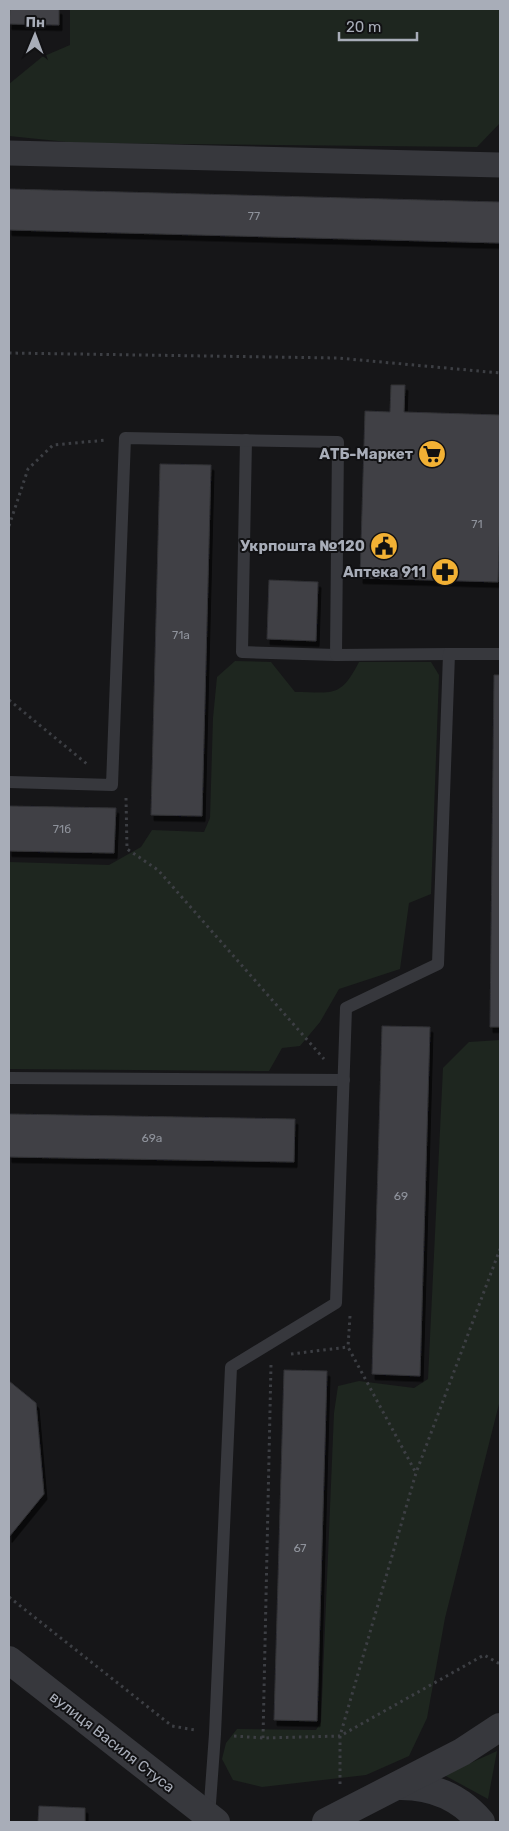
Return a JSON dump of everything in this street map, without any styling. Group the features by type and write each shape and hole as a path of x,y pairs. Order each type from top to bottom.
{"street":[{"path":"9,153 500,165"},
{"name":"вулиця Василя Стуса","path":"9,1660 211,1821"},
{"path":"332,1819 462,1752 500,1728"},
{"path":"396,1786 434,1789 455,1800 481,1822"}],"lane":[{"path":"9,782 112,785 125,438 338,442 336,655"},
{"path":"246,440 242,652 336,655 500,654"},
{"path":"211,1821 231,1367 336,1303 346,1008 438,964 449,654"},
{"path":"9,1078 344,1080"}],"path":[{"path":"9,354 338,358 500,373"},
{"path":"9,526 28,469 53,445 125,438"},
{"path":"9,700 127,798 126,849 158,870 344,1080"},
{"path":"332,1819 340,1736 416,1473 500,1249"},
{"path":"350,1307 348,1347 416,1473"},
{"path":"291,1354 348,1347"},
{"path":"262,1738 271,1357"},
{"path":"9,1597 172,1726 215,1734 262,1738 340,1736 484,1655 500,1664"}],"shaded area":[{"path":"70,9 500,9 500,123 477,147 77,143 9,136 9,84 42,57 70,45"},
{"path":"235,661 271,662 295,692 318,693 334,691 346,682 359,662 431,662 439,675 431,894 409,903 400,969 339,989 320,1022 300,1046 282,1048 269,1071 9,1069 9,862 109,865 141,847 152,830 204,832 210,818 213,718 217,677"},
{"path":"500,1040 500,1400 445,1618 427,1718 409,1756 366,1775 262,1787 233,1780 222,1759 226,1743 237,1729 316,1730 321,1722 334,1413 338,1386 359,1381 414,1388 428,1379 443,1068 469,1042"},
{"path":"497,1751 488,1799 444,1775"}],"building":[{"path":"10,9 59,9 59,25 9,24"},
{"path":"9,189 500,202 500,243 9,230"},
{"name":"АТБ-Маркет","path":"391,385 405,385 404,412 500,415 498,582 360,578 365,411 390,412"},
{"path":"160,464 211,465 202,816 151,815"},
{"path":"269,580 318,582 316,641 267,639"},
{"path":"494,675 500,675 500,1027 490,1027"},
{"path":"9,806 116,808 114,853 9,851"},
{"path":"382,1026 430,1027 420,1376 372,1374"},
{"path":"9,1114 295,1119 294,1162 9,1157"},
{"path":"284,1370 327,1371 317,1721 274,1720"},
{"path":"9,1381 36,1403 44,1494 9,1537"},
{"path":"39,1806 85,1808 85,1822 38,1822"}],"place":[{"name":"АТБ-Маркет","path":"432,454"},
{"name":"Укрпошта №120","path":"384,546"},
{"name":"Аптека 911","path":"445,572"}]}
